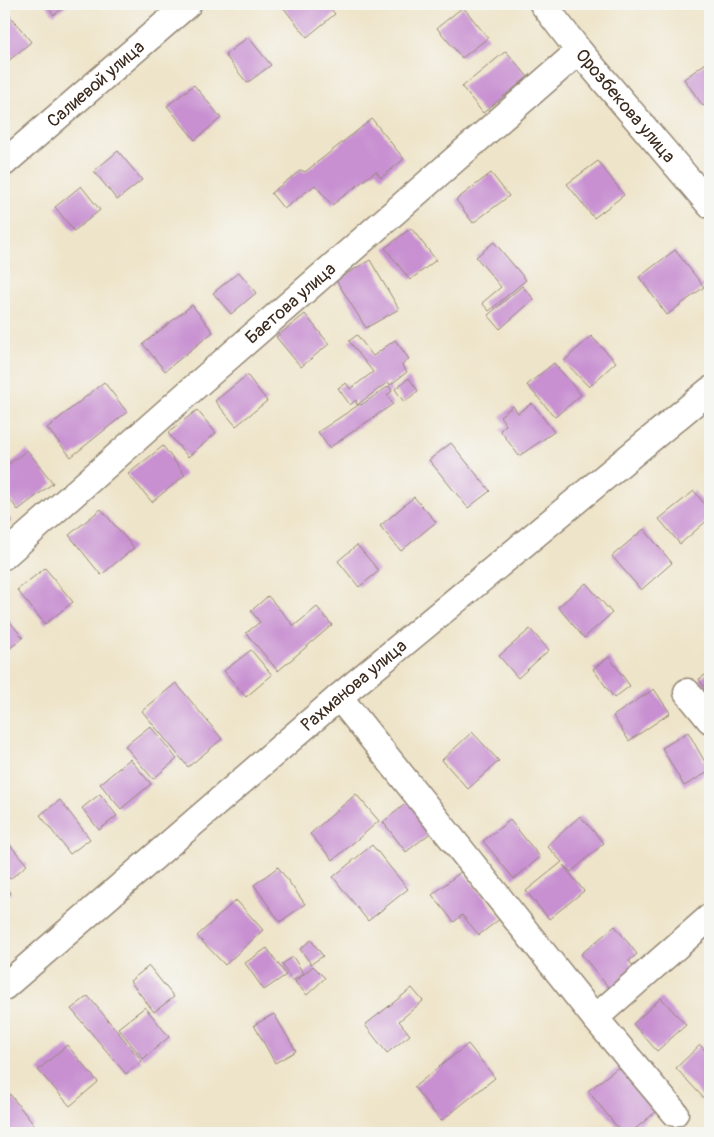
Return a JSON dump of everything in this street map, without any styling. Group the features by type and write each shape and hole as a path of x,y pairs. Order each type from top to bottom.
{"street":[{"name":"Салиевой улица","path":"4,163 188,4"},
{"name":"Орозбекова улица","path":"543,4 579,51 710,205"},
{"name":"Баетова улица","path":"4,556 579,51"},
{"name":"Рахманова улица","path":"4,987 339,697 710,390"},
{"path":"687,692 710,720"},
{"path":"339,697 595,1018 675,1113"},
{"path":"595,1018 710,917"}],"building":[{"path":"45,4 68,4 54,15"},
{"path":"286,4 327,4 335,14 307,37 282,6"},
{"path":"463,7 488,38 462,58 437,28"},
{"path":"4,8 31,42 6,63 4,60"},
{"path":"248,37 271,65 247,83 225,55"},
{"path":"506,51 528,77 483,113 462,87"},
{"path":"710,60 710,100 703,106 684,79"},
{"path":"194,85 221,118 195,140 167,106"},
{"path":"372,119 404,159 381,178 376,171 332,205 315,185 284,209 271,193 301,170 305,172"},
{"path":"118,151 142,180 117,200 94,171"},
{"path":"598,161 624,195 594,218 567,184"},
{"path":"491,173 509,196 473,223 456,200"},
{"path":"81,186 100,210 74,231 55,207"},
{"path":"411,228 436,260 410,280 385,248"},
{"path":"494,242 526,280 489,311 482,303 501,287 476,257"},
{"path":"675,250 704,287 667,315 639,277"},
{"path":"370,260 399,309 366,328 336,280"},
{"path":"239,272 256,293 231,314 213,293"},
{"path":"522,286 534,299 500,329 488,315"},
{"path":"192,305 213,332 165,371 143,344"},
{"path":"305,314 329,344 301,367 276,337"},
{"path":"357,335 373,356 395,340 409,359 402,365 407,372 390,385 388,382 357,405 356,400 350,405 338,388 346,383 350,389 373,372 349,341"},
{"path":"591,336 616,362 589,387 564,361"},
{"path":"554,363 581,395 555,417 527,385"},
{"path":"247,375 267,401 236,426 215,401"},
{"path":"409,378 418,391 404,402 395,389"},
{"path":"104,382 127,412 71,457 47,428"},
{"path":"389,386 392,391 387,395 393,404 329,448 318,432"},
{"path":"532,403 554,432 519,456 500,430 506,425 500,416 513,406 518,413"},
{"path":"197,410 216,433 188,457 168,433"},
{"path":"451,443 490,491 468,508 429,460"},
{"path":"163,446 185,475 152,502 128,474"},
{"path":"27,450 53,483 18,510 4,492 4,468"},
{"path":"694,491 710,511 710,518 680,544 659,519"},
{"path":"414,497 436,522 401,551 380,526"},
{"path":"101,509 134,548 101,575 69,535"},
{"path":"4,511 12,521 4,528"},
{"path":"644,529 672,563 641,590 612,556"},
{"path":"357,545 379,571 359,587 338,561"},
{"path":"45,568 73,602 45,624 17,590"},
{"path":"586,583 612,613 584,638 558,607"},
{"path":"268,596 294,626 317,607 332,625 278,671 246,633 260,622 251,611"},
{"path":"4,614 23,638 4,653"},
{"path":"530,629 549,650 518,678 499,656"},
{"path":"251,650 272,675 246,697 224,671"},
{"path":"609,657 630,686 614,698 593,669"},
{"path":"710,672 710,696 699,679"},
{"path":"176,683 222,739 188,767 142,711"},
{"path":"654,689 670,713 629,741 613,716"},
{"path":"150,726 177,759 153,779 125,746"},
{"path":"472,732 499,761 468,789 442,760"},
{"path":"688,732 710,771 684,786 662,748"},
{"path":"130,759 151,784 121,809 100,784"},
{"path":"100,794 117,816 99,830 82,808"},
{"path":"356,794 379,821 333,860 310,834"},
{"path":"60,800 90,839 70,854 40,815"},
{"path":"409,801 433,831 406,852 383,822"},
{"path":"580,816 604,843 571,872 563,865 584,891 549,919 526,891 562,862 547,846"},
{"path":"510,820 540,857 514,879 483,841"},
{"path":"5,839 27,865 10,879 4,872"},
{"path":"372,845 408,889 368,921 333,877"},
{"path":"278,867 305,904 280,922 254,885"},
{"path":"462,871 501,918 479,935 462,915 454,922 432,895"},
{"path":"4,883 11,893 4,899"},
{"path":"236,900 263,930 225,965 197,936"},
{"path":"615,926 637,954 629,961 639,974 614,994 581,954"},
{"path":"311,940 323,956 311,964 300,949"},
{"path":"267,948 286,975 264,990 245,963"},
{"path":"293,957 304,974 292,981 282,964"},
{"path":"149,966 174,997 154,1012 130,981"},
{"path":"313,966 325,978 307,995 295,982"},
{"path":"412,988 423,1001 399,1021 410,1035 387,1053 365,1025"},
{"path":"88,996 142,1061 126,1074 71,1009"},
{"path":"661,998 686,1025 657,1051 633,1024"},
{"path":"145,1007 169,1037 143,1059 118,1028"},
{"path":"274,1014 296,1051 275,1063 254,1025"},
{"path":"468,1044 495,1078 441,1121 414,1087"},
{"path":"67,1045 98,1082 70,1106 38,1070"},
{"path":"700,1045 710,1056 710,1105 676,1068"},
{"path":"621,1065 657,1111 630,1133 622,1133 588,1091"},
{"path":"9,1093 34,1125 24,1133 4,1133 4,1097"}]}
